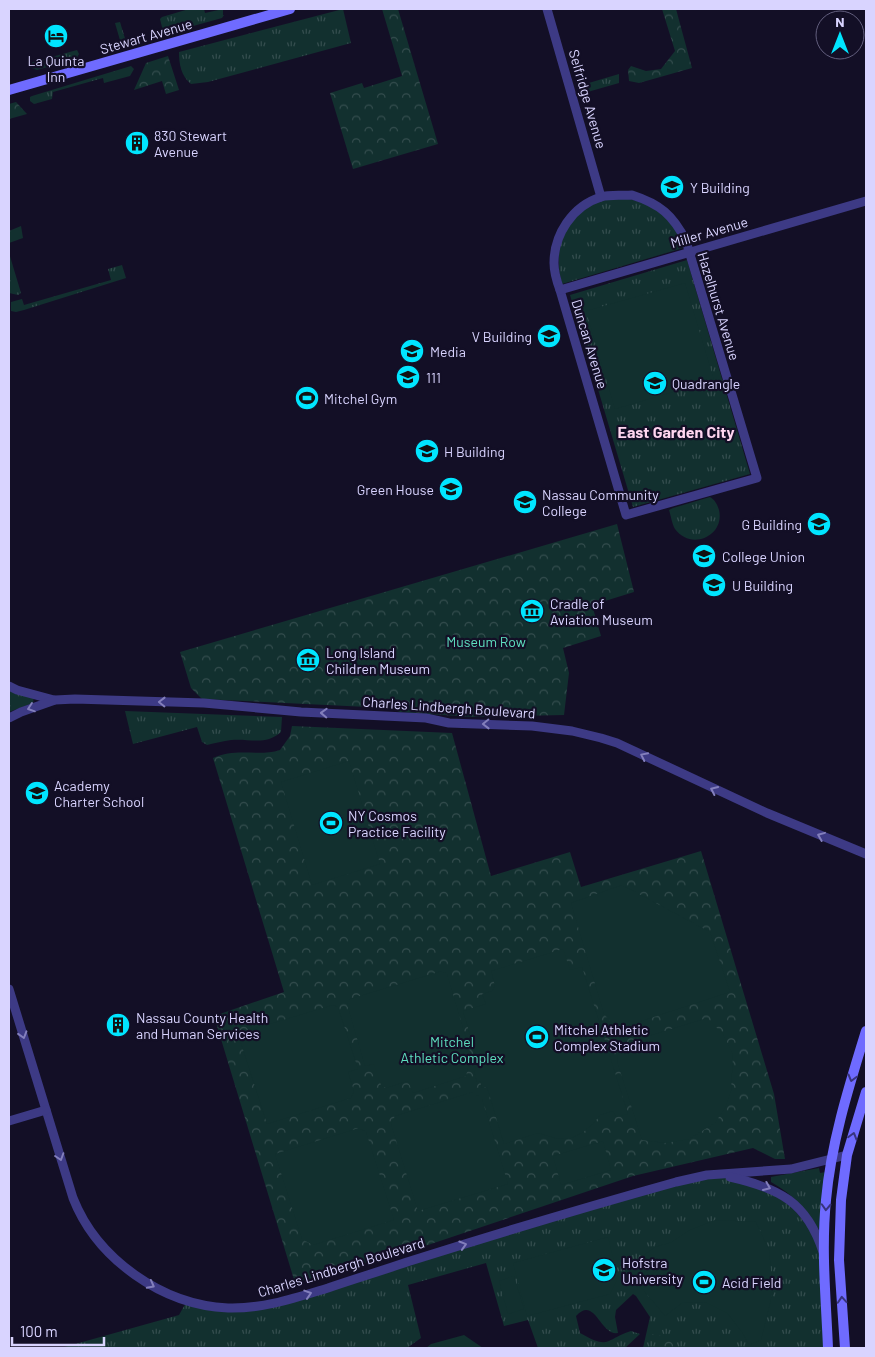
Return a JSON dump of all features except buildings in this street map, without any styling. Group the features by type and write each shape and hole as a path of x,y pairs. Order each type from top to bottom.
{"main road":[{"name":"Stewart Avenue","path":"9,90 290,9"},
{"path":"828,1348 823,1255 826,1200 832,1159 842,1116 866,1031"},
{"path":"845,1348 839,1233 842,1192 847,1155 866,1092"}],"street":[{"name":"Selfridge Avenue","path":"547,9 601,197"},
{"name":"Hazelhurst Avenue","path":"601,197 632,195 647,200 668,214 678,225 686,241 757,478 626,515"},
{"name":"Duncan Avenue","path":"601,197 578,211 568,221 560,233 555,250 554,265 626,515"},
{"name":"Miller Avenue","path":"560,290 866,200"},
{"path":"9,686 54,700"},
{"name":"Charles Lindbergh Boulevard","path":"9,718 54,700 204,703 301,712 426,718 449,723 532,726 572,731 602,738 617,744 767,813 866,854"},
{"name":"Charles Lindbergh Boulevard","path":"9,989 77,1209 86,1225 99,1244 126,1268 147,1283 181,1299 208,1306 227,1308 260,1306 287,1301 600,1203 696,1178 782,1170 847,1155"},
{"path":"9,1122 46,1110"},
{"path":"720,1175 764,1186 783,1196 800,1210 810,1224 818,1238 823,1255"}],"green space":[{"path":"189,9 204,9 205,13 223,9 224,15 222,18 168,33 163,31 160,19 162,17"},
{"path":"343,9 351,43 208,82 191,84 183,74 179,52"},
{"path":"382,9 398,9 438,144 353,169 330,93 362,83 364,88 402,76"},
{"path":"662,9 676,9 692,68 639,83 629,81 628,70 631,66 646,71 661,69 675,51"},
{"path":"120,22 127,45 122,47 115,23"},
{"path":"77,50 79,54 76,59 37,70 29,67 30,63"},
{"path":"168,56 179,90 166,94 162,81 134,90 146,63"},
{"path":"131,66 134,69 130,76 104,83 103,78 53,92 52,99 34,104 30,101 32,96"},
{"path":"619,74 619,83 584,93 579,84 581,82 582,85"},
{"path":"16,102 27,114 9,119 9,104"},
{"path":"622,198 644,203 661,212 674,227 683,248 562,284 559,257 564,233 579,214 590,206 605,199"},
{"path":"21,226 23,238 9,243 9,231"},
{"path":"9,253 21,293 18,295 9,293"},
{"path":"687,260 750,474 633,507 570,295"},
{"path":"122,265 126,278 24,310 11,311 11,302 22,299 24,305 111,280 108,269"},
{"path":"685,283 714,380 615,409 586,311"},
{"path":"710,497 716,502 719,510 717,527 705,538 698,540 682,536 674,527 669,510"},
{"name":"Museum Row","path":"617,524 634,592 592,605 601,636 563,648 569,673 564,715 472,717 400,712 388,708 202,699 191,688 180,652"},
{"path":"9,690 34,697 33,703 9,712"},
{"path":"125,711 282,717 281,732 269,739 231,740 207,745 202,742 197,727 133,744"},
{"name":"Mitchel Athletic Complex","path":"292,726 452,733 491,876 570,852 581,887 701,851 774,1094 785,1159 775,1159 753,1148 633,1176 425,1246 295,1283 214,1016 284,992 213,758 230,753 264,753 280,750 290,736"},
{"name":"NY Cosmos Practice Facility","path":"349,761 380,864 312,885 281,782"},
{"path":"622,885 710,932 730,992 626,1026 613,1024 604,1014 571,903"},
{"name":"Mitchel Athletic Complex Stadium","path":"563,949 570,970 582,967 628,1114 616,1117 613,1111 600,1115 582,1133 571,1138 558,1139 538,1133 504,1144 487,1087 482,1088 480,1081 477,1082 474,1064 478,1062 463,1011 486,1004 482,994 492,991 495,986 491,971"},
{"path":"442,971 447,974 471,1055 466,1076 413,1093 408,1081 386,1088 381,1085 374,1064 365,1066 347,1004 350,999"},
{"path":"333,1005 338,1007 358,1069 348,1072 354,1091 351,1098 267,1124 239,1037 240,1033"},
{"path":"707,1018 723,1034 733,1055 731,1091 725,1108 715,1123 689,1139 665,1143 642,1140 617,1061 619,1049 629,1042"},
{"path":"473,1092 482,1099 508,1184 418,1211 391,1124 395,1116"},
{"path":"359,1128 366,1132 394,1220 313,1245 302,1239 275,1154"},
{"path":"603,1141 611,1170 561,1185 553,1156"},
{"path":"819,1168 820,1173 826,1172 821,1233 800,1204 787,1192 771,1182 771,1177"},
{"name":"Hofstra University","path":"720,1175 783,1196 818,1239 828,1346 819,1348 643,1348 650,1317 633,1294 616,1310 615,1317 618,1333 607,1329 588,1310 576,1316 580,1333 597,1341 607,1342 631,1331 640,1334 625,1348 538,1348 528,1320 504,1326 486,1263 408,1285 421,1338 407,1348 61,1348 179,1315 187,1301 260,1307 600,1203"},
{"name":"Acid Field","path":"715,1220 756,1222 769,1250 773,1291 761,1340 749,1345 742,1332 727,1313 705,1302 682,1303 665,1316 629,1273 636,1261 655,1247 672,1242 690,1230"},
{"path":"608,1237 618,1278 610,1294 527,1316 513,1263"},
{"path":"514,1276 524,1309 508,1314 499,1281"},
{"path":"652,1334 666,1338 676,1348 665,1348"},
{"path":"464,1335 483,1348 426,1348 431,1344"}],"place":[{"name":"La Quinta Inn","path":"56,36"},
{"name":"830 Stewart Avenue","path":"137,143"},
{"name":"Y Building","path":"672,187"},
{"name":"V Building","path":"549,336"},
{"name":"Media","path":"412,351"},
{"name":"111","path":"408,377"},
{"name":"Quadrangle","path":"655,383"},
{"name":"Mitchel Gym","path":"307,398"},
{"name":"H Building","path":"427,451"},
{"name":"Green House","path":"451,489"},
{"name":"Nassau Community College","path":"525,502"},
{"name":"G Building","path":"819,524"},
{"name":"College Union","path":"704,556"},
{"name":"U Building","path":"714,585"},
{"name":"Cradle of Aviation Museum","path":"532,611"},
{"name":"Long Island Children Museum","path":"308,660"},
{"name":"Academy Charter School","path":"37,793"},
{"name":"NY Cosmos Practice Facility","path":"331,823"},
{"name":"Nassau County Health and Human Services","path":"118,1025"},
{"name":"Mitchel Athletic Complex Stadium","path":"537,1037"},
{"name":"Hofstra University","path":"604,1270"},
{"name":"Acid Field","path":"704,1282"}],"district":[{"name":"East Garden City","path":"676,431"}]}
